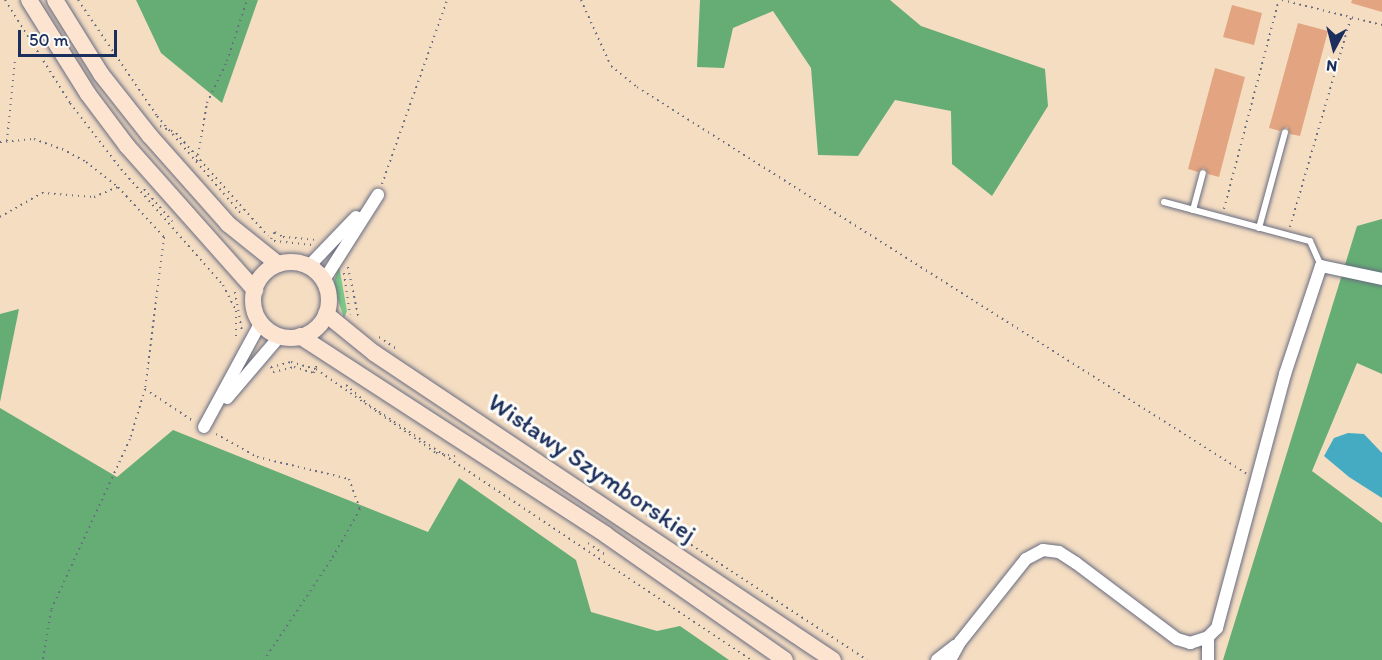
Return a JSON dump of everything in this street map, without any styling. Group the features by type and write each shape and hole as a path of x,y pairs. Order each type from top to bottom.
{"main road":[{"path":"29,0 73,71 127,146 255,290"},
{"path":"55,0 101,74 150,136 228,224 278,264 309,266 324,280 329,303 326,314 316,328 300,336 280,336 261,322 255,312 255,290 266,272 278,264"},
{"name":"Wisławy Szymborskiej","path":"326,314 374,353 833,660"},
{"name":"Wisławy Szymborskiej","path":"300,336 606,535 785,660"}],"street":[{"path":"309,266 378,195"},
{"path":"324,280 378,195"},
{"path":"950,660 960,642 1026,560 1043,550 1059,552 1076,563 1177,639 1190,643 1208,637 1217,628 1285,374 1321,266 1382,279"},
{"path":"204,427 261,322"},
{"path":"204,427 280,336"},
{"path":"1208,637 1208,660"},
{"path":"937,660 960,642"}],"lane":[{"path":"1259,228 1285,132"},
{"path":"1193,210 1203,173"},
{"path":"1164,202 1310,242 1321,266"}],"path":[{"path":"5,0 70,103 106,150 223,285 236,311 235,341"},
{"path":"78,0 167,128 258,234 270,241 318,245"},
{"path":"197,161 207,103 227,61 247,0"},
{"path":"378,195 447,0"},
{"path":"581,0 611,66 637,87 1257,481"},
{"path":"1222,218 1281,0 1382,25"},
{"path":"1288,235 1351,17"},
{"path":"7,141 15,60"},
{"path":"138,99 157,124 167,128 198,155 270,241"},
{"path":"0,142 34,140 62,149 86,162 118,187 164,237 145,389 130,439 51,610 43,660"},
{"path":"0,217 42,193 94,197 118,187"},
{"path":"270,241 275,232 282,237 322,241"},
{"path":"344,260 356,314 366,327"},
{"path":"340,264 353,318"},
{"path":"223,285 231,284"},
{"path":"373,332 399,350"},
{"path":"316,369 314,373 294,368 273,372 271,367 291,362 328,370 369,405 446,454 752,660"},
{"path":"316,369 396,428 436,453 461,457"},
{"path":"145,389 204,427 257,457 349,479 360,509 331,560 264,660"},
{"path":"632,506 867,660"},
{"path":"588,542 607,555"},
{"path":"656,588 761,660"}],"green space":[{"path":"136,0 258,0 222,103 161,53"},
{"path":"700,0 890,0 921,26 1045,69 1048,106 992,196 952,164 951,111 895,100 858,156 818,155 811,68 773,11 733,28 724,68 697,67"},
{"path":"1382,219 1382,374 1357,363 1312,471 1382,523 1382,660 1223,660 1357,226"},
{"path":"339,266 347,311 344,318 333,285"},
{"path":"19,309 0,402 0,314"},
{"path":"0,408 117,477 173,430 428,532 459,478 576,560 591,612 657,631 680,626 729,660 0,660"}],"water":[{"path":"1348,433 1364,434 1382,453 1382,498 1349,477 1324,456 1334,438"}],"building":[{"path":"1352,0 1382,0 1382,12 1351,3"},
{"path":"1232,5 1262,13 1254,45 1223,37"},
{"path":"1298,23 1328,31 1300,136 1290,134 1287,127 1280,131 1269,128"},
{"path":"1215,68 1245,77 1219,177 1208,174 1204,168 1198,172 1188,169"}]}
